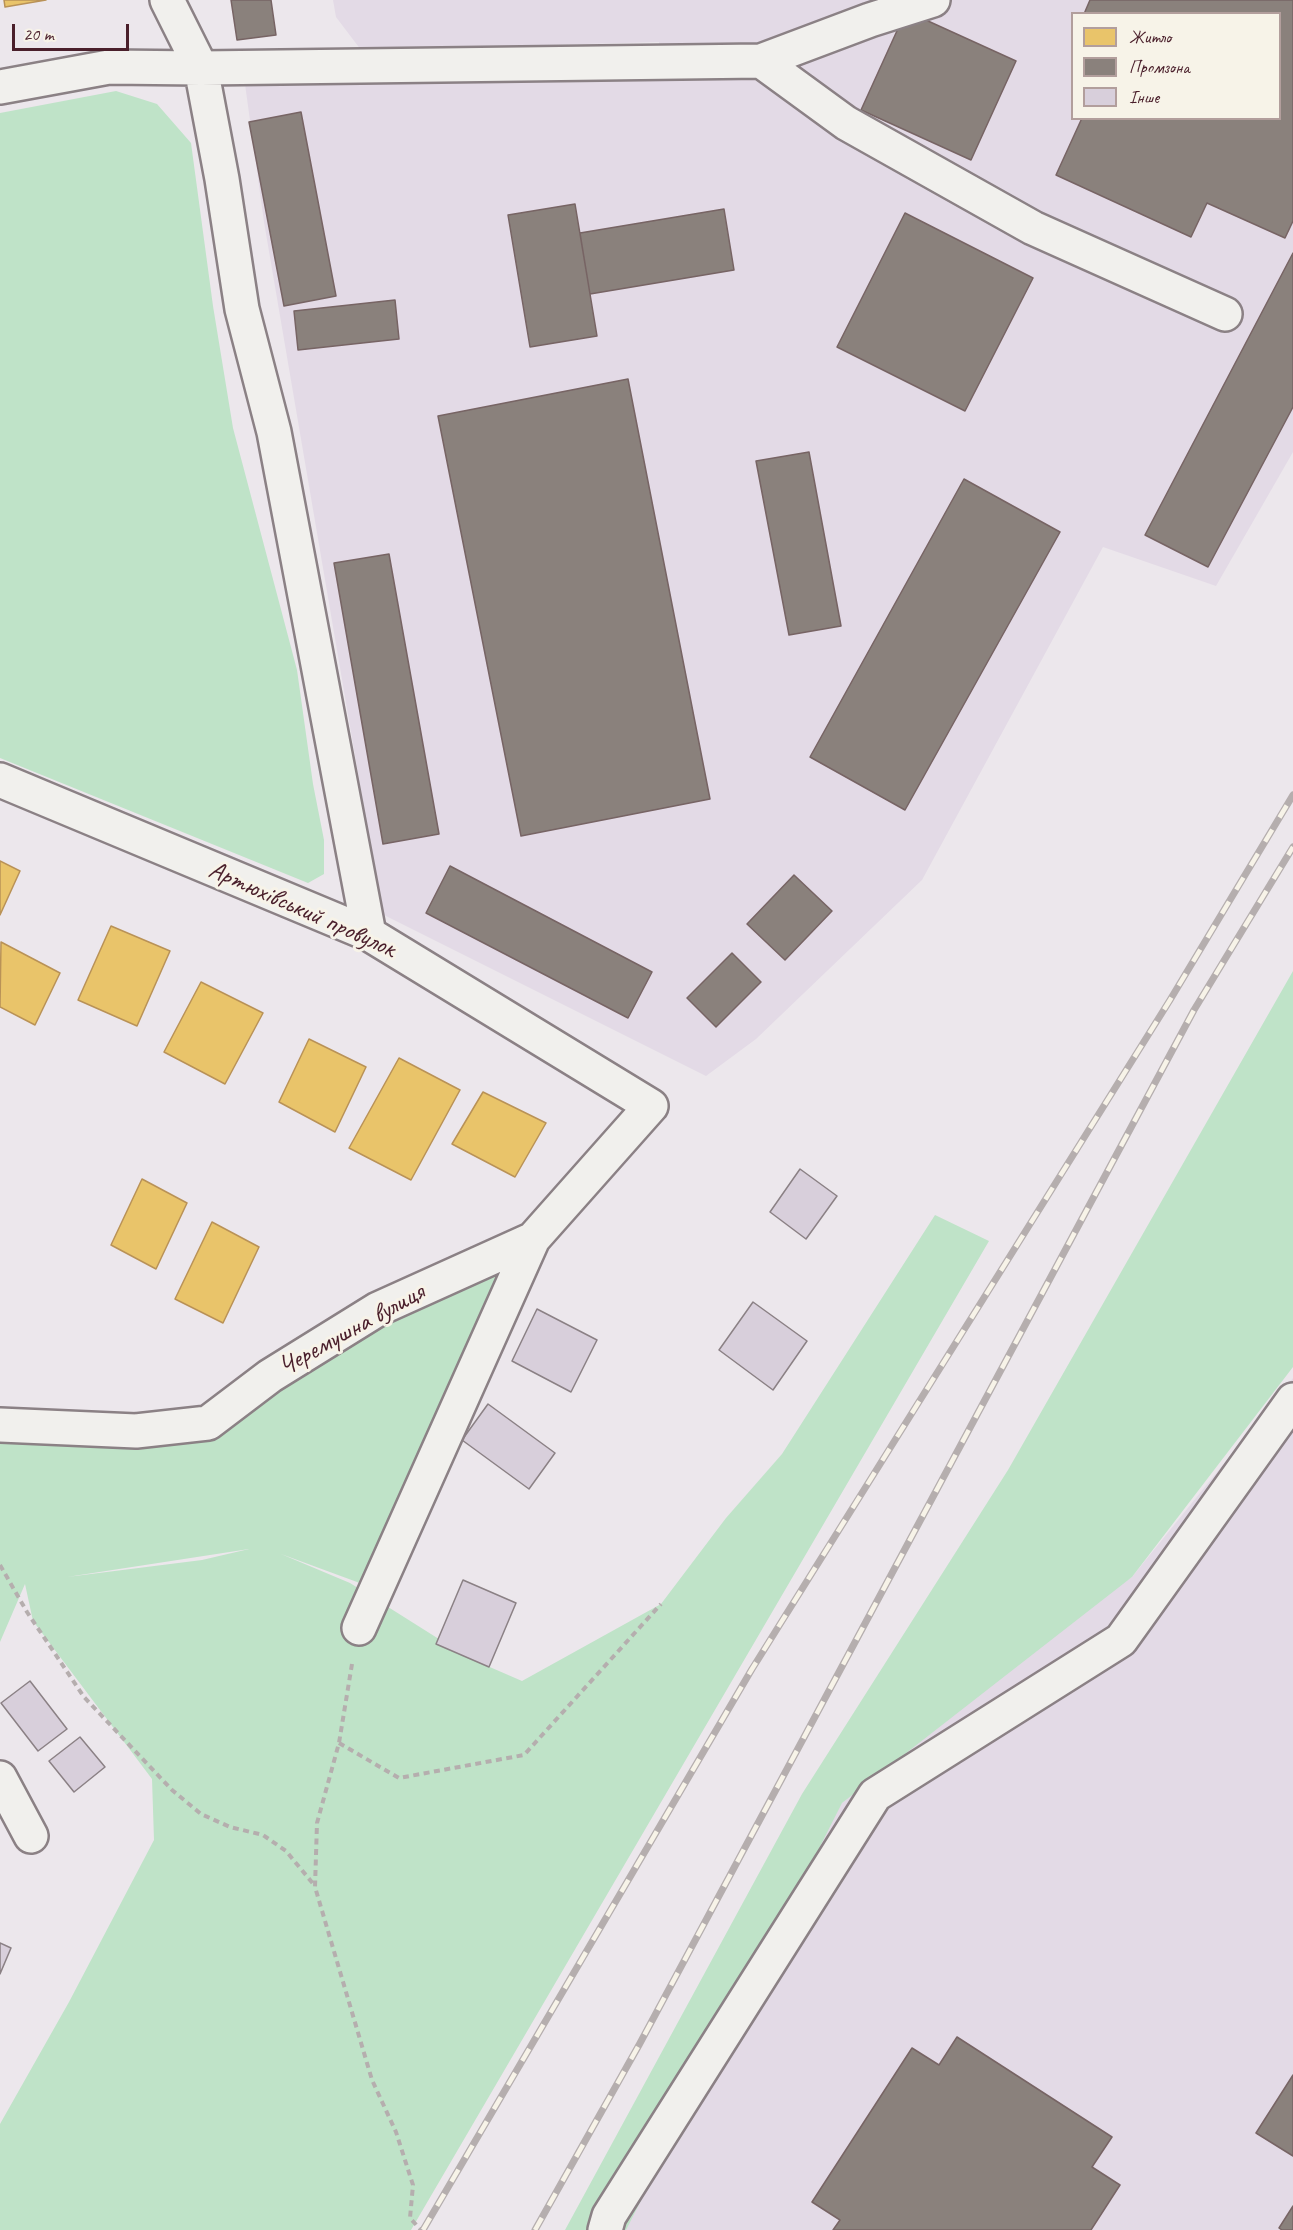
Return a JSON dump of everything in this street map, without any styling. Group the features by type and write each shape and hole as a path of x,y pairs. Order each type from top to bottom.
{"street":[{"path":"167,0 201,68 222,179 242,309 274,432 369,934"},
{"path":"0,87 109,67 201,68 761,61 870,20 933,0"},
{"path":"761,61 846,123 1033,228 1225,314"},
{"name":"Артюхівський провулок","path":"0,780 369,934 651,1106"},
{"name":"Черемушна вулиця","path":"0,1425 136,1431 208,1423 270,1376 378,1309 533,1239 651,1106"},
{"path":"359,1628 533,1239"},
{"path":"605,2230 609,2216 876,1795 1121,1640 1293,1400"},
{"path":"0,1778 31,1836"}],"path":[{"path":"0,1565 27,1612 84,1697 172,1790 201,1814 230,1827 263,1835 286,1851 315,1887"},
{"path":"339,1743 399,1778 524,1755 661,1604"},
{"path":"359,1628 339,1743 317,1823 315,1887 372,2080 396,2132 413,2185 410,2218 421,2230"}],"shaded area":[{"path":"333,0 1293,0 1293,452 1216,586 1103,547 922,880 756,1039 706,1076 382,914 264,222 245,84 660,80 659,42 361,50 336,17"},
{"path":"1293,1378 1293,2230 572,2230 827,1817 978,1678 1132,1577"}],"green space":[{"path":"116,91 157,104 191,143 213,306 233,428 297,670 313,784 324,840 324,874 308,883 0,758 0,113"},
{"path":"1293,971 1293,1367 1132,1577 842,1803 626,2230 565,2230 802,1794 1008,1470"},
{"path":"935,1215 989,1241 411,2230 0,2230 0,2124 69,2002 154,1840 152,1779 33,1621 25,1584 0,1642 0,1429 144,1442 533,1239 376,1589 281,1554 350,1583 469,1658 522,1681 661,1604 726,1518 782,1454","holes":["249,1549 202,1560 67,1577"]}],"building: Житло":[{"path":"4,0 46,0 5,7"},
{"path":"0,861 20,871 0,915"},
{"path":"111,926 170,951 137,1026 78,1000"},
{"path":"1,942 60,973 35,1025 0,1007"},
{"path":"201,982 263,1013 225,1084 164,1052"},
{"path":"309,1039 366,1067 335,1132 279,1102"},
{"path":"399,1058 460,1090 411,1180 349,1148"},
{"path":"483,1092 546,1123 515,1177 452,1144"},
{"path":"142,1179 187,1203 156,1269 111,1245"},
{"path":"212,1222 259,1247 223,1323 175,1299"}],"building: Промзона":[{"path":"231,0 271,0 276,35 237,40"},
{"path":"1090,0 1293,0 1293,221 1285,238 1207,203 1191,237 1056,175 1081,120 1281,120 1281,12 1085,12"},
{"path":"906,11 1016,61 971,160 861,110"},
{"path":"301,112 336,296 284,306 249,122"},
{"path":"575,204 597,336 530,347 508,215"},
{"path":"724,209 734,270 590,294 580,233"},
{"path":"905,213 1033,278 965,411 837,347"},
{"path":"1293,253 1293,407 1208,567 1145,535"},
{"path":"395,300 399,339 298,350 294,311"},
{"path":"628,379 710,799 521,836 438,416"},
{"path":"809,452 841,626 789,635 756,461"},
{"path":"964,479 1060,532 905,810 810,757"},
{"path":"389,554 439,834 383,844 334,563"},
{"path":"450,866 652,972 628,1018 426,913"},
{"path":"794,875 832,911 785,960 747,924"},
{"path":"732,953 761,982 716,1027 687,998"},
{"path":"957,2037 1112,2137 1092,2167 1120,2185 1091,2230 833,2230 840,2220 812,2202 912,2048 939,2065"},
{"path":"1293,2075 1293,2156 1256,2133"},
{"path":"1293,2206 1293,2230 1282,2230 1279,2228"}],"building: Інше":[{"path":"800,1169 837,1196 806,1239 770,1212"},
{"path":"753,1302 807,1341 773,1390 719,1350"},
{"path":"537,1309 597,1340 571,1392 512,1361"},
{"path":"488,1404 555,1453 529,1489 462,1440"},
{"path":"463,1580 516,1603 489,1667 436,1644"},
{"path":"30,1681 67,1729 38,1751 1,1703"},
{"path":"80,1737 105,1767 74,1792 49,1761"},
{"path":"0,1943 11,1948 0,1974"}],"railway":[{"path":"423,2230 752,1669 1170,1000 1293,795"},
{"path":"535,2230 639,2045 1194,1010 1293,847"}]}
